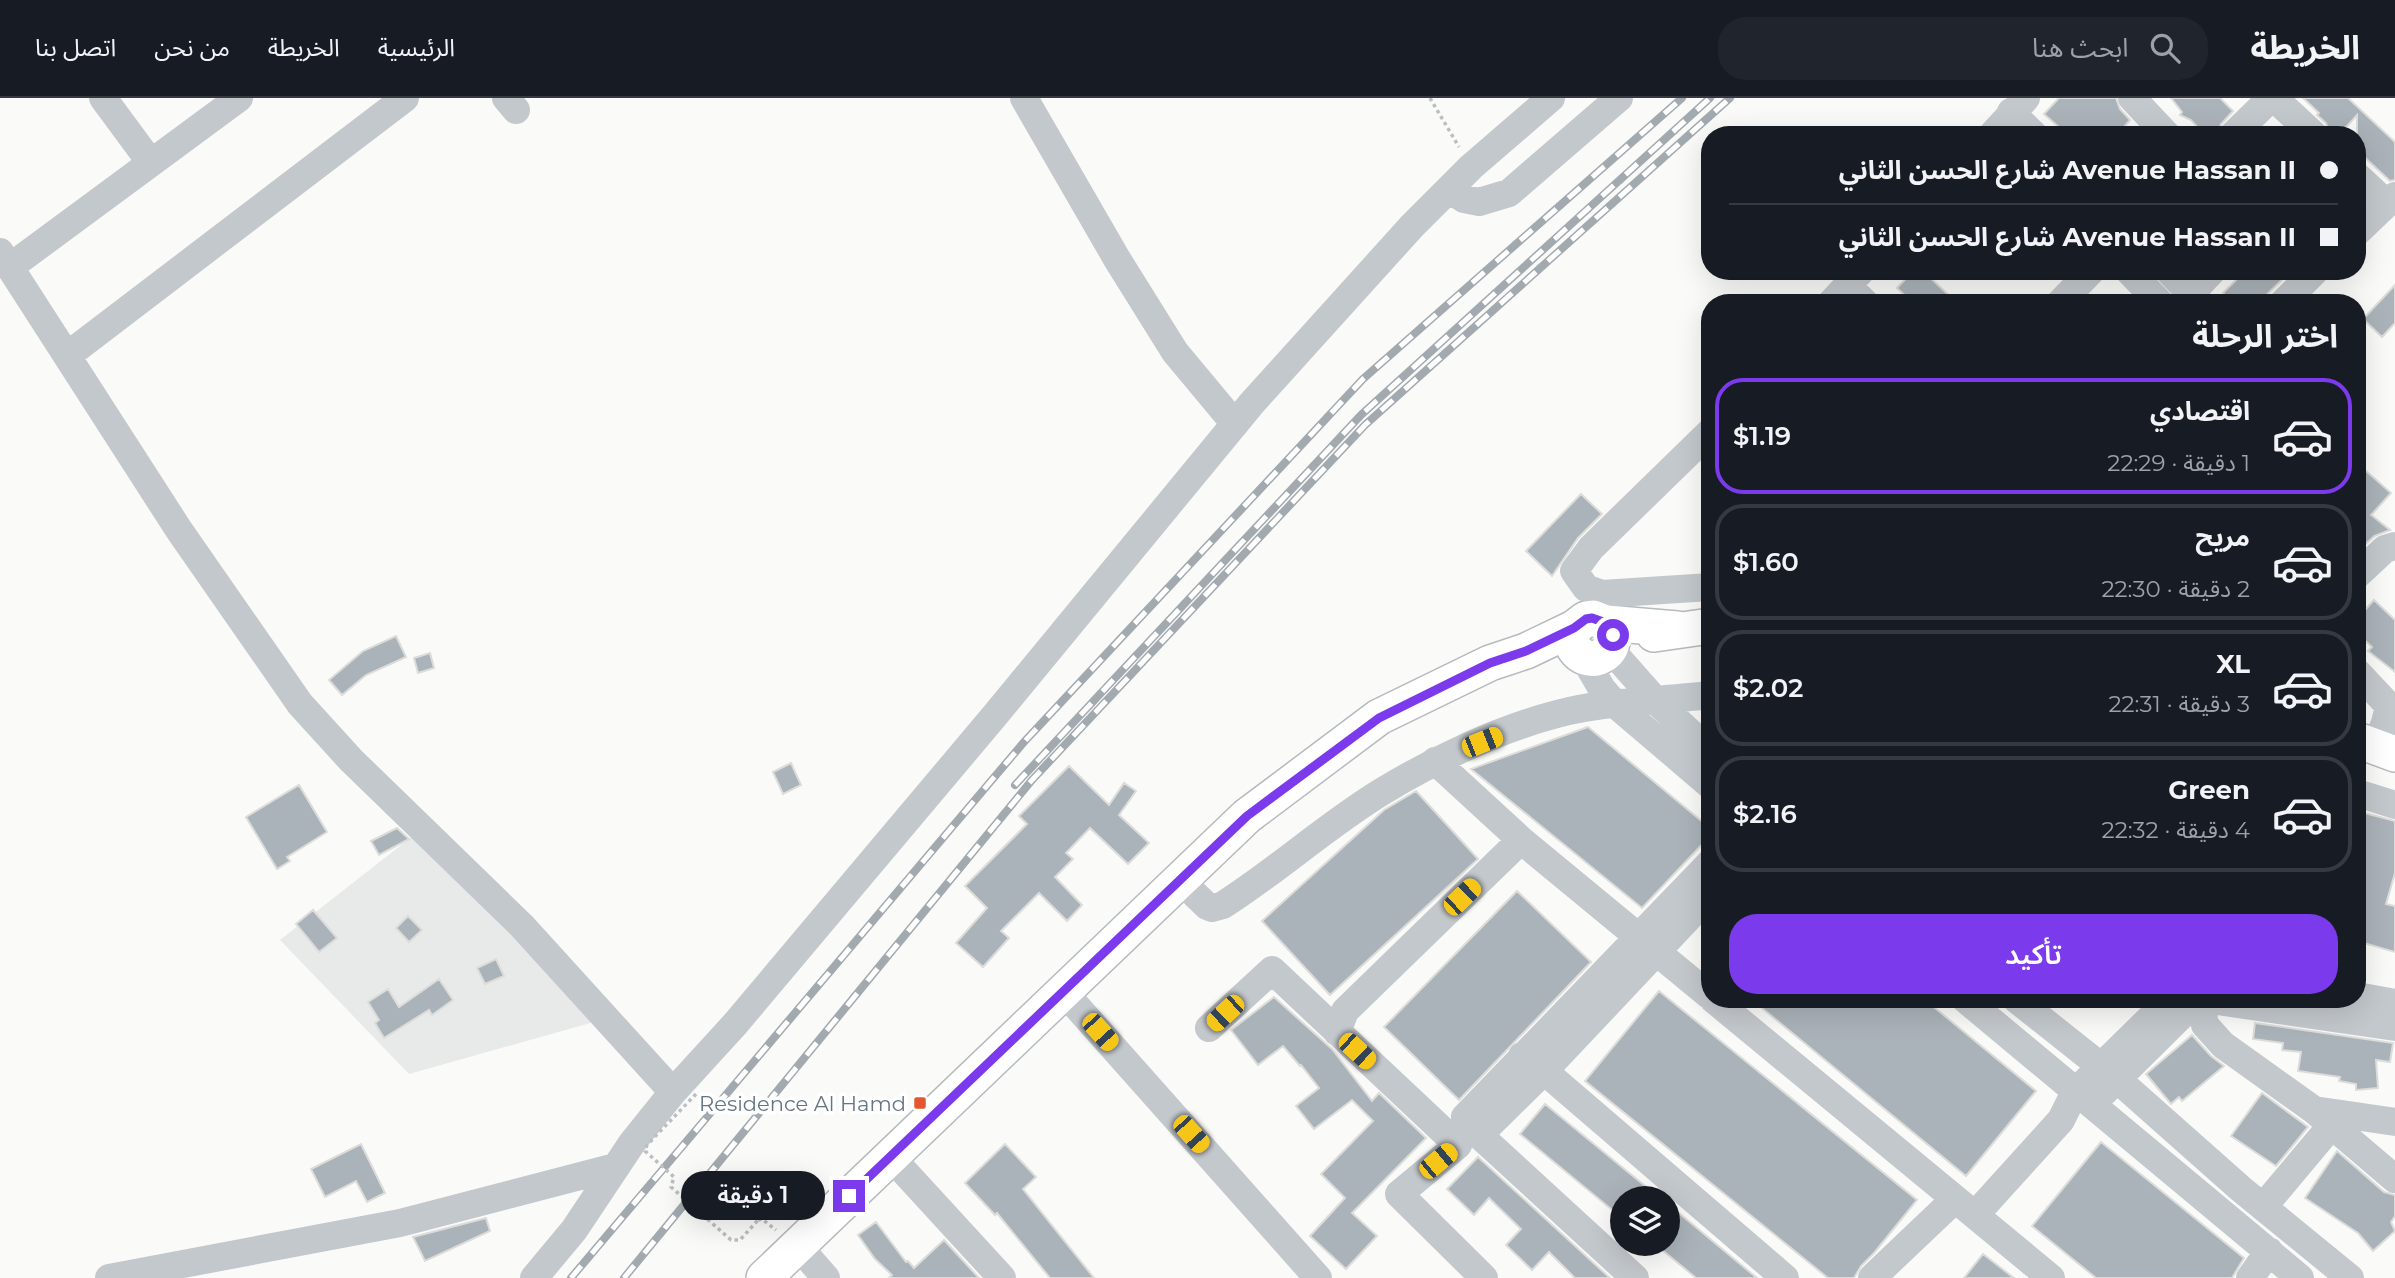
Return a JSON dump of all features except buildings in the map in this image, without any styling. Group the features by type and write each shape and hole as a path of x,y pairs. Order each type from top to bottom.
{"main road":[{"path":"764,1278 1247,816 1379,718 1490,663 1526,651 1591,639 1693,628"}],"street":[{"path":"103,98 150,163"},
{"path":"239,98 150,163 5,259 179,530 308,714 351,760 522,926 685,1093"},
{"path":"68,355 405,98"},
{"path":"1024,98 1117,259 1175,352 1235,424"},
{"path":"534,1278 574,1230 615,1167 685,1093 736,1023 1235,424 1375,266 1449,189 1551,98"},
{"path":"1449,189 1464,199 1479,202 1509,193 1619,98"},
{"path":"2132,98 2158,126"},
{"path":"2243,126 2273,98 2304,126"},
{"path":"2000,126 2019,105 2030,126"},
{"path":"2366,182 2391,200 2366,224"},
{"path":"2069,294 2082,280"},
{"path":"2138,280 2151,294"},
{"path":"2178,280 2192,294"},
{"path":"2291,294 2305,280"},
{"path":"1701,441 1591,548 1574,572 1570,596 1591,639 1602,689 1615,704 1701,777"},
{"path":"2366,567 2385,549 2395,546"},
{"path":"1574,572 1586,588 1602,594 1701,588"},
{"path":"1591,639 1701,743"},
{"path":"2366,681 2392,706 2376,747"},
{"path":"1181,881 1207,906 1212,908 1223,905 1381,792 1435,761 1529,722 1582,708 1701,696"},
{"path":"1435,761 1521,840 1701,989"},
{"path":"2366,796 2395,806"},
{"path":"1337,1032 1345,1011 1521,840"},
{"path":"1635,1278 1480,1134 1533,1063 1647,944 1701,875"},
{"path":"1647,944 1701,902"},
{"path":"1209,1028 1272,970 1458,1145 1399,1194 1484,1278"},
{"path":"1063,991 1318,1278"},
{"path":"2366,998 2395,1003"},
{"path":"1724,1008 2051,1278"},
{"path":"1976,1008 2300,1278"},
{"path":"2027,1008 2350,1278"},
{"path":"2108,1074 2163,1008"},
{"path":"1872,1278 1965,1207 2108,1074 2191,1008"},
{"path":"2203,1008 2206,1025 2223,1045 2322,1118 2395,1179"},
{"path":"2264,1008 2395,1027"},
{"path":"1533,1063 1785,1278"},
{"path":"2263,1207 2322,1118"},
{"path":"2322,1118 2395,1122"},
{"path":"890,1156 1002,1278"},
{"path":"109,1278 400,1223 615,1167"},
{"path":"797,1245 826,1278"},
{"path":"2250,1278 2269,1251"}],"path":[{"path":"1430,98 1471,167"},
{"path":"685,1093 645,1151 674,1177 671,1187 732,1240 740,1240 758,1220"}],"shaded area":[{"path":"419,831 594,1022 409,1074 280,940"}],"railway":[{"path":"571,1278 1024,742 1363,379 1682,98"},
{"path":"1015,785 1361,415 1710,98"},
{"path":"624,1278 1032,780 1365,425 1730,98"}],"place":[{"name":"Residence Al Hamd","path":"920,1103"}],"route":[{"path":"849,1196 1247,816 1379,718 1490,663 1526,651 1574,628 1586,619 1600,619 1606,623 1613,635"}]}
